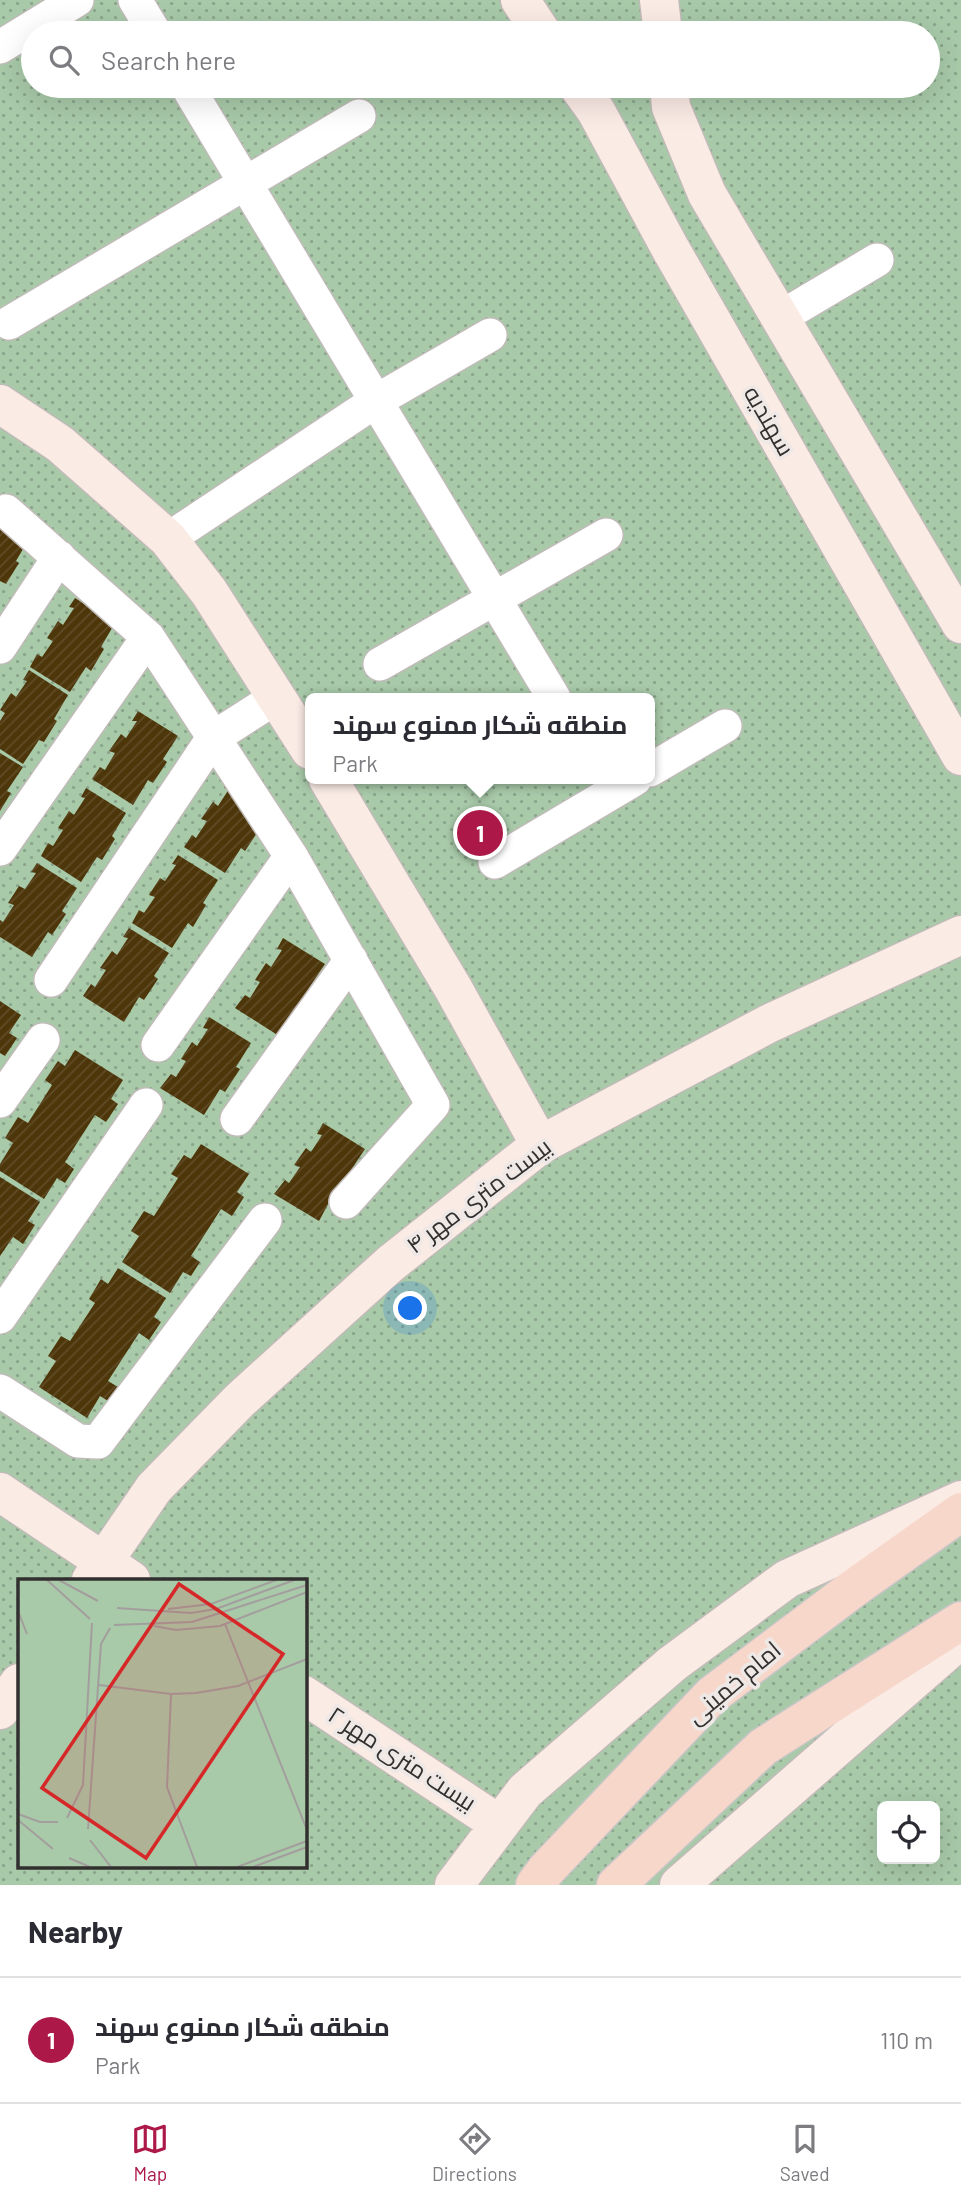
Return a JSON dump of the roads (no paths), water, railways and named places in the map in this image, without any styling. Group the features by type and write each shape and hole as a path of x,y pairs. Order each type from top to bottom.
{"main road":[{"name":"امام خمینی","path":"535,1885 546,1870 712,1695 854,1588 961,1512"},
{"path":"615,1885 763,1747 961,1621"}],"street":[{"path":"43,21 77,0"},
{"path":"135,0 148,21"},
{"path":"520,0 534,21"},
{"path":"659,0 662,21"},
{"path":"0,47 21,34"},
{"path":"194,98 551,693"},
{"name":"سهندیه","path":"587,98 961,756"},
{"path":"670,98 671,107 707,194 961,624"},
{"path":"9,323 359,116"},
{"path":"781,317 877,260"},
{"path":"168,539 376,401 490,335"},
{"path":"0,404 60,444 168,539 209,592 305,742"},
{"path":"6,510 148,637 290,856 433,1105 346,1202"},
{"path":"380,664 606,535"},
{"path":"0,647 59,557"},
{"path":"0,849 148,637"},
{"path":"51,980 213,738 277,697"},
{"path":"655,767 725,726"},
{"path":"331,784 453,988 540,1145"},
{"path":"495,862 614,784"},
{"path":"158,1045 290,856"},
{"name":"بیست متری مهر ۴","path":"108,1574 154,1488 240,1400 390,1264 540,1145 768,1024 961,935"},
{"path":"237,1119 351,960"},
{"path":"0,1101 43,1040"},
{"path":"0,1317 146,1105"},
{"path":"0,1391 78,1441 98,1442 265,1220"},
{"path":"0,1492 108,1574"},
{"path":"454,1885 525,1791 672,1664 787,1579 961,1500"},
{"path":"679,1885 961,1639"},
{"path":"0,1710 18,1684"},
{"name":"بیست متری مهر ۲","path":"306,1696 499,1824"}],"place":[{"name":"منطقه شکار ممنوع سهند","path":"480,833"}]}
